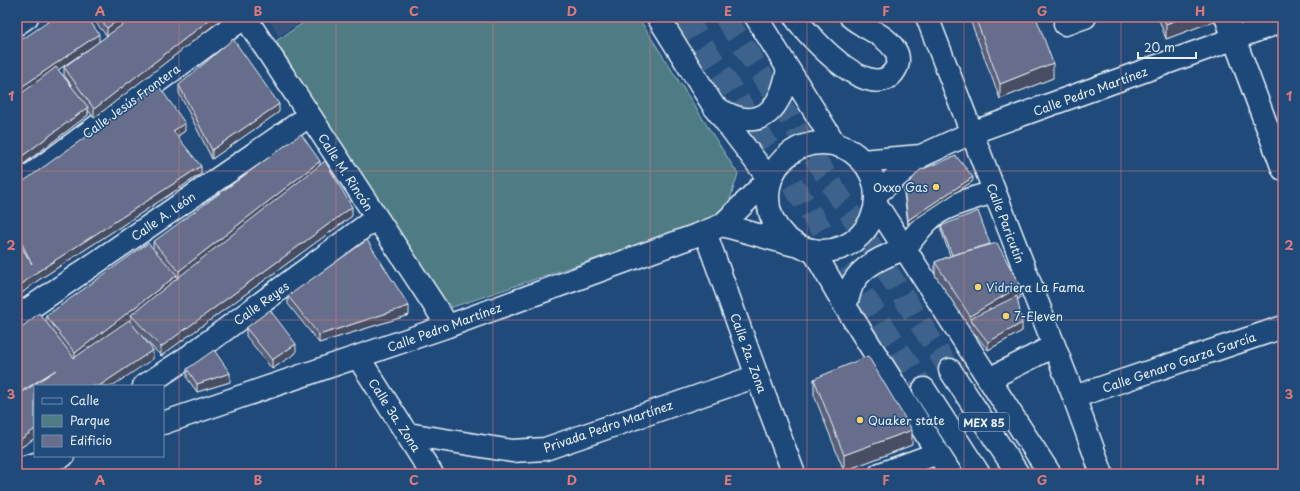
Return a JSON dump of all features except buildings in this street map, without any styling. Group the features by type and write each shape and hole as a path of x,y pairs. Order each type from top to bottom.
{"main road":[{"path":"17,24 27,17"},
{"name":"Calle M. Rincón","path":"245,17 448,326"},
{"name":"Calle Jesús Frontera","path":"17,185 245,17"},
{"path":"658,17 713,105 769,179"},
{"path":"756,17 835,144"},
{"path":"765,17 774,46"},
{"path":"795,17 817,43 853,73 871,81 879,81 888,78 895,71 898,65 896,51 883,38 851,17"},
{"name":"Calle Paricutín","path":"927,17 1074,397 1102,474"},
{"path":"1226,17 1283,169"},
{"name":"Calle Pedro Martínez","path":"861,161 921,156 971,134 1283,21"},
{"path":"713,105 738,119 754,119 762,116 773,109 783,94 788,69"},
{"name":"Calle A. León","path":"17,317 309,116"},
{"path":"951,474 846,306 807,248 780,232 772,217 768,201 769,179 780,163 791,152 805,146 820,143 835,144 851,151 861,161 872,176 876,199 905,249 1050,474"},
{"name":"Calle Pedro Martínez","path":"876,199 921,156"},
{"name":"Calle Pedro Martínez","path":"164,422 448,326 714,229 769,179"},
{"path":"846,306 852,285 861,272 886,256 905,249 919,229 936,214 959,203 994,192"},
{"path":"714,229 807,248 827,250 843,246 857,238 869,223 876,199"},
{"name":"Calle Reyes","path":"145,385 188,356 376,218"},
{"name":"Calle 2a. Zona","path":"714,229 757,376 794,474"},
{"name":"Calle Genaro Garza García","path":"1074,397 1283,327"},
{"path":"989,379 1054,346"},
{"name":"Calle 3a. Zona","path":"358,357 432,474"},
{"name":"MEX 85","path":"950,370 1018,474"},
{"name":"Privada Pedro Martínez","path":"408,434 512,451 545,449 757,376"},
{"name":"MEX 85","path":"924,389 979,474"},
{"path":"880,474 938,453"},
{"path":"26,467 60,457"}],"shaded area":[{"path":"268,17 308,17 279,36"}],"green space":[{"path":"312,17 638,17 738,174 725,215 444,310 276,41"}],"tunnel":[{"path":"685,17 924,389"},
{"path":"725,17 950,370"}],"place":[{"name":"Oxxo Gas","path":"936,187"},
{"name":"Vidriera La Fama","path":"978,287"},
{"name":"7-Eleven","path":"1006,316"},
{"name":"Quaker state","path":"860,420"}]}
